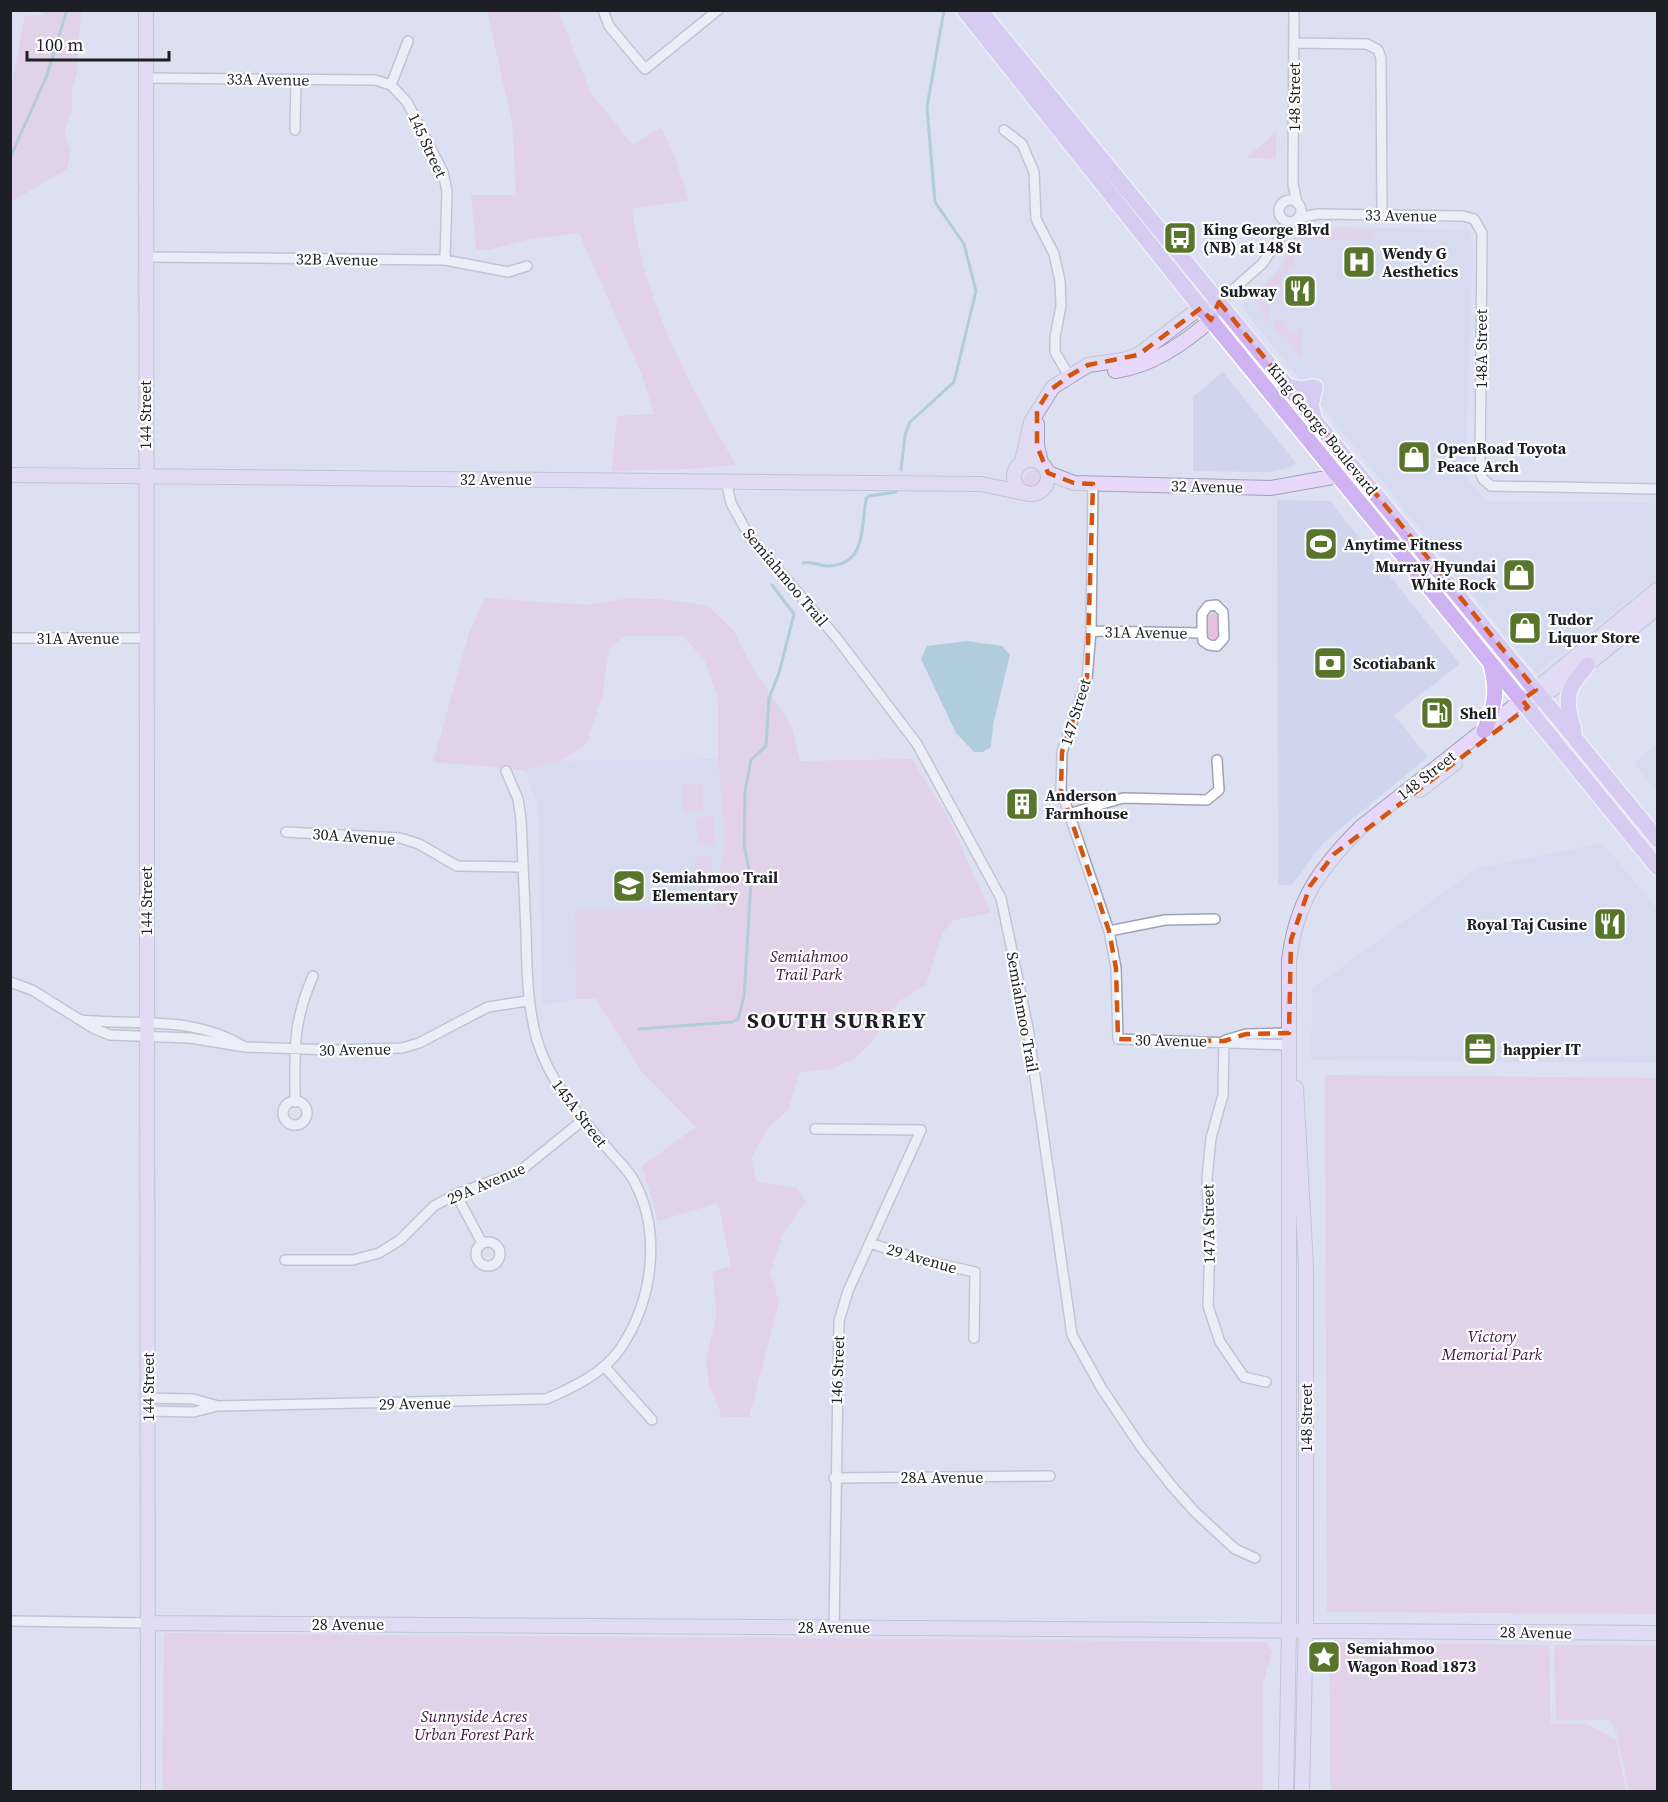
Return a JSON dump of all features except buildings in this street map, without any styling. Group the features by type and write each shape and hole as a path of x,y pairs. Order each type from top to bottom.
{"main road":[{"name":"King George Boulevard","path":"964,10 1201,308 1658,868"},
{"name":"King George Boulevard","path":"980,10 1658,840"},
{"path":"1285,385 1300,389 1315,387 1311,405 1315,421"},
{"path":"1338,476 1345,475 1350,478 1374,506 1402,528"},
{"path":"1484,731 1496,703 1496,686 1491,662"},
{"path":"1577,740 1569,714 1569,699 1572,685 1587,665"}],"street":[{"name":"144 Street","path":"146,10 148,1791"},
{"path":"603,10 609,26 645,69 718,10"},
{"name":"148 Street","path":"1294,10 1294,203"},
{"path":"391,85 408,41"},
{"path":"1294,43 1367,44 1376,47 1381,58 1382,215"},
{"name":"33A Avenue","path":"145,78 375,80 391,85"},
{"path":"295,130 296,80"},
{"name":"145 Street","path":"391,85 414,112 445,179 445,260"},
{"path":"1004,130 1022,144 1034,172 1036,219 1054,254 1060,281 1062,300 1055,337 1056,352 1072,374"},
{"path":"1291,220 1279,209 1294,203"},
{"path":"1037,410 1037,446 1048,481 1043,490 1034,494 1024,493 1014,483 1031,422 1037,410 1049,391 1088,365 1123,360 1138,355 1201,308 1219,302 1262,264 1291,220 1294,203"},
{"name":"33 Avenue","path":"1294,203 1318,214"},
{"name":"33 Avenue","path":"1291,220 1318,214 1463,216 1474,219 1480,227"},
{"name":"148A Street","path":"1480,227 1482,233 1480,472 1483,479 1491,486 1658,489"},
{"name":"32B Avenue","path":"145,257 445,260 505,272 527,266"},
{"path":"1072,374 1118,371 1144,363 1174,349 1211,320 1219,302"},
{"path":"1018,465 1030,459 1045,468"},
{"name":"32 Avenue","path":"981,484 1009,476 1018,465"},
{"name":"32 Avenue","path":"1045,468 1074,483"},
{"name":"32 Avenue","path":"10,475 981,484 1024,493"},
{"name":"32 Avenue","path":"1043,490 1074,483 1270,488 1338,476"},
{"name":"Semiahmoo Trail","path":"726,480 732,503 749,536 836,637 917,744 1001,898 1028,1029 1072,1335 1102,1389 1141,1447 1171,1485 1195,1512 1235,1549 1255,1558"},
{"name":"147 Street","path":"1093,484 1091,631 1087,679 1062,752 1061,790 1110,931 1116,968 1118,1039"},
{"path":"1525,704 1658,589"},
{"path":"1539,693 1587,665 1658,607"},
{"name":"31A Avenue","path":"1091,631 1202,633"},
{"name":"31A Avenue","path":"10,638 146,638"},
{"name":"148 Street","path":"1286,1791 1289,1629 1289,961 1293,931 1310,886 1334,854 1361,827 1431,769 1525,704"},
{"name":"148 Street","path":"1334,854 1525,704"},
{"path":"1068,814 1123,798 1207,800 1219,790 1217,760"},
{"name":"145A Street","path":"506,771 518,799 524,867 527,1000 538,1042 556,1086 633,1179 644,1203 651,1229 646,1289 637,1317 620,1349 604,1366"},
{"name":"30A Avenue","path":"286,832 400,838 419,844 457,866 524,867"},
{"path":"1110,931 1165,920 1215,919"},
{"path":"295,1102 295,1050 298,1016 313,976"},
{"name":"30 Avenue","path":"10,982 38,994 110,1035 199,1027 223,1034 245,1047"},
{"name":"30 Avenue","path":"146,1031 245,1047 385,1051 419,1043 488,1007 527,1000"},
{"path":"197,1039 199,1027"},
{"name":"30 Avenue","path":"1118,1039 1224,1041 1246,1034 1289,1039"},
{"name":"148 Street","path":"1289,1039 1295,1062 1306,1266 1306,1629 1302,1791"},
{"name":"147A Street","path":"1224,1041 1222,1095 1211,1138 1207,1178 1210,1243 1208,1306 1220,1342 1244,1377 1266,1382"},
{"name":"29A Avenue","path":"285,1260 369,1257 400,1240 426,1212 456,1194 520,1171 583,1120"},
{"name":"146 Street","path":"816,1130 921,1130 848,1291 838,1321 834,1478 834,1627"},
{"path":"456,1194 482,1243"},
{"name":"29 Avenue","path":"870,1243 921,1260 975,1272 974,1338"},
{"path":"604,1366 652,1420"},
{"name":"29 Avenue","path":"148,1405 194,1412 217,1406 527,1402 546,1399 570,1390 604,1366"},
{"name":"28A Avenue","path":"834,1478 1050,1476"},
{"name":"28 Avenue","path":"10,1621 1658,1633"}],"highlighted area":[{"path":"1219,302 1536,690 1522,700 1528,707 1334,854 1310,886 1291,940 1289,1033 1246,1034 1224,1041 1118,1039 1116,968 1109,931 1061,790 1062,752 1087,679 1093,484 1074,483 1048,473 1037,446 1037,410 1049,391 1088,365 1138,355 1201,308 1211,320"}],"shaded area":[{"path":"1298,226 1469,230 1473,243 1465,476 1486,501 1651,503 1657,505 1657,578 1536,673 1241,306 1279,268"},
{"path":"1223,372 1296,463 1288,468 1270,472 1193,471 1193,397"},
{"path":"1277,500 1330,501 1460,664 1394,715 1428,757 1323,843 1292,885 1278,885"},
{"path":"967,641 1002,646 1010,655 993,725 991,747 983,752 974,752 956,733 921,659 927,646"},
{"path":"1657,744 1657,792 1634,763"},
{"name":"Semiahmoo Trail Elementary","path":"718,759 725,840 715,909 715,998 576,999 543,1005 538,805 524,770 561,761"},
{"path":"1603,843 1657,909 1657,1063 1311,1060 1312,989 1477,868"}],"green space":[{"path":"44,11 81,11 77,73 72,89 72,111 64,133 71,153 67,169 11,202 11,89 25,16 43,15"},
{"path":"487,11 558,11 591,93 633,145 661,127 674,155 689,200 632,209 638,243 658,309 671,342 736,465 612,471 617,416 654,414 642,375 579,233 530,239 488,250 476,249 471,195 516,195 512,122"},
{"path":"1276,132 1276,159 1246,158"},
{"path":"1371,232 1377,239 1305,239 1309,234"},
{"path":"1296,240 1294,269 1288,269 1288,276 1282,276 1282,286 1272,286 1263,295 1263,300 1270,306 1268,324 1255,297 1281,268"},
{"path":"1275,320 1285,321 1288,331 1294,333 1300,329 1302,324 1302,354 1299,357 1286,337 1274,329"},
{"path":"1033,470 1039,473 1042,479 1039,485 1033,488 1027,485 1024,479 1027,473"},
{"name":"Semiahmoo Trail Park","path":"485,598 586,605 630,598 672,600 708,606 734,631 750,664 791,724 800,761 912,759 948,817 991,913 954,920 942,933 926,985 899,1001 870,1044 854,1059 832,1069 800,1072 788,1110 767,1129 751,1159 757,1182 797,1188 806,1202 784,1232 770,1273 779,1302 749,1417 722,1417 709,1384 706,1359 717,1313 712,1272 731,1266 718,1203 658,1221 642,1166 696,1127 642,1072 596,999 576,999 575,910 715,908 725,840 718,759 718,698 704,659 682,636 625,636 609,649 602,697 587,743 561,761 524,770 433,762 469,633"},
{"path":"1213,613 1219,617 1219,635 1213,640 1207,633 1207,617"},
{"path":"682,784 703,784 703,812 683,813"},
{"path":"713,816 715,844 698,846 696,818"},
{"path":"695,857 712,857 712,881 707,881 707,890 699,891 699,883 695,883"},
{"name":"Victory Memorial Park","path":"1325,1075 1657,1078 1657,1614 1327,1612"},
{"name":"Sunnyside Acres Urban Forest Park","path":"164,1633 1266,1642 1272,1652 1263,1684 1263,1791 162,1791"},
{"path":"1329,1642 1549,1645 1551,1724 1587,1724 1616,1740 1626,1791 1330,1791"},
{"path":"1554,1645 1657,1645 1657,1791 1629,1791 1617,1734 1610,1720 1556,1720"}],"waterway":[{"path":"10,158 47,75 67,10"},
{"path":"901,470 905,435 910,422 954,382 976,291 964,244 935,202 927,107 944,10"},
{"path":"803,563 830,566 851,558 860,541 866,499 869,496 896,492"},
{"path":"639,1029 732,1022 738,1019 744,997 751,881 744,845 745,791 751,760 766,746 769,698 779,673 794,614 772,585"}],"place":[{"name":"King George Blvd (NB) at 148 St","path":"1180,238"},
{"name":"Wendy G Aesthetics","path":"1359,262"},
{"name":"Subway","path":"1300,291"},
{"name":"OpenRoad Toyota Peace Arch","path":"1414,457"},
{"name":"Anytime Fitness","path":"1321,544"},
{"name":"Murray Hyundai White Rock","path":"1519,575"},
{"name":"Tudor Liquor Store","path":"1525,628"},
{"name":"Scotiabank","path":"1330,663"},
{"name":"Shell","path":"1437,713"},
{"name":"Anderson Farmhouse","path":"1022,804"},
{"name":"Semiahmoo Trail Elementary","path":"629,886"},
{"name":"Royal Taj Cusine","path":"1610,924"},
{"name":"happier IT","path":"1480,1049"},
{"name":"Semiahmoo Wagon Road 1873","path":"1324,1657"}],"district":[{"name":"SOUTH SURREY","path":"837,1020"}]}
